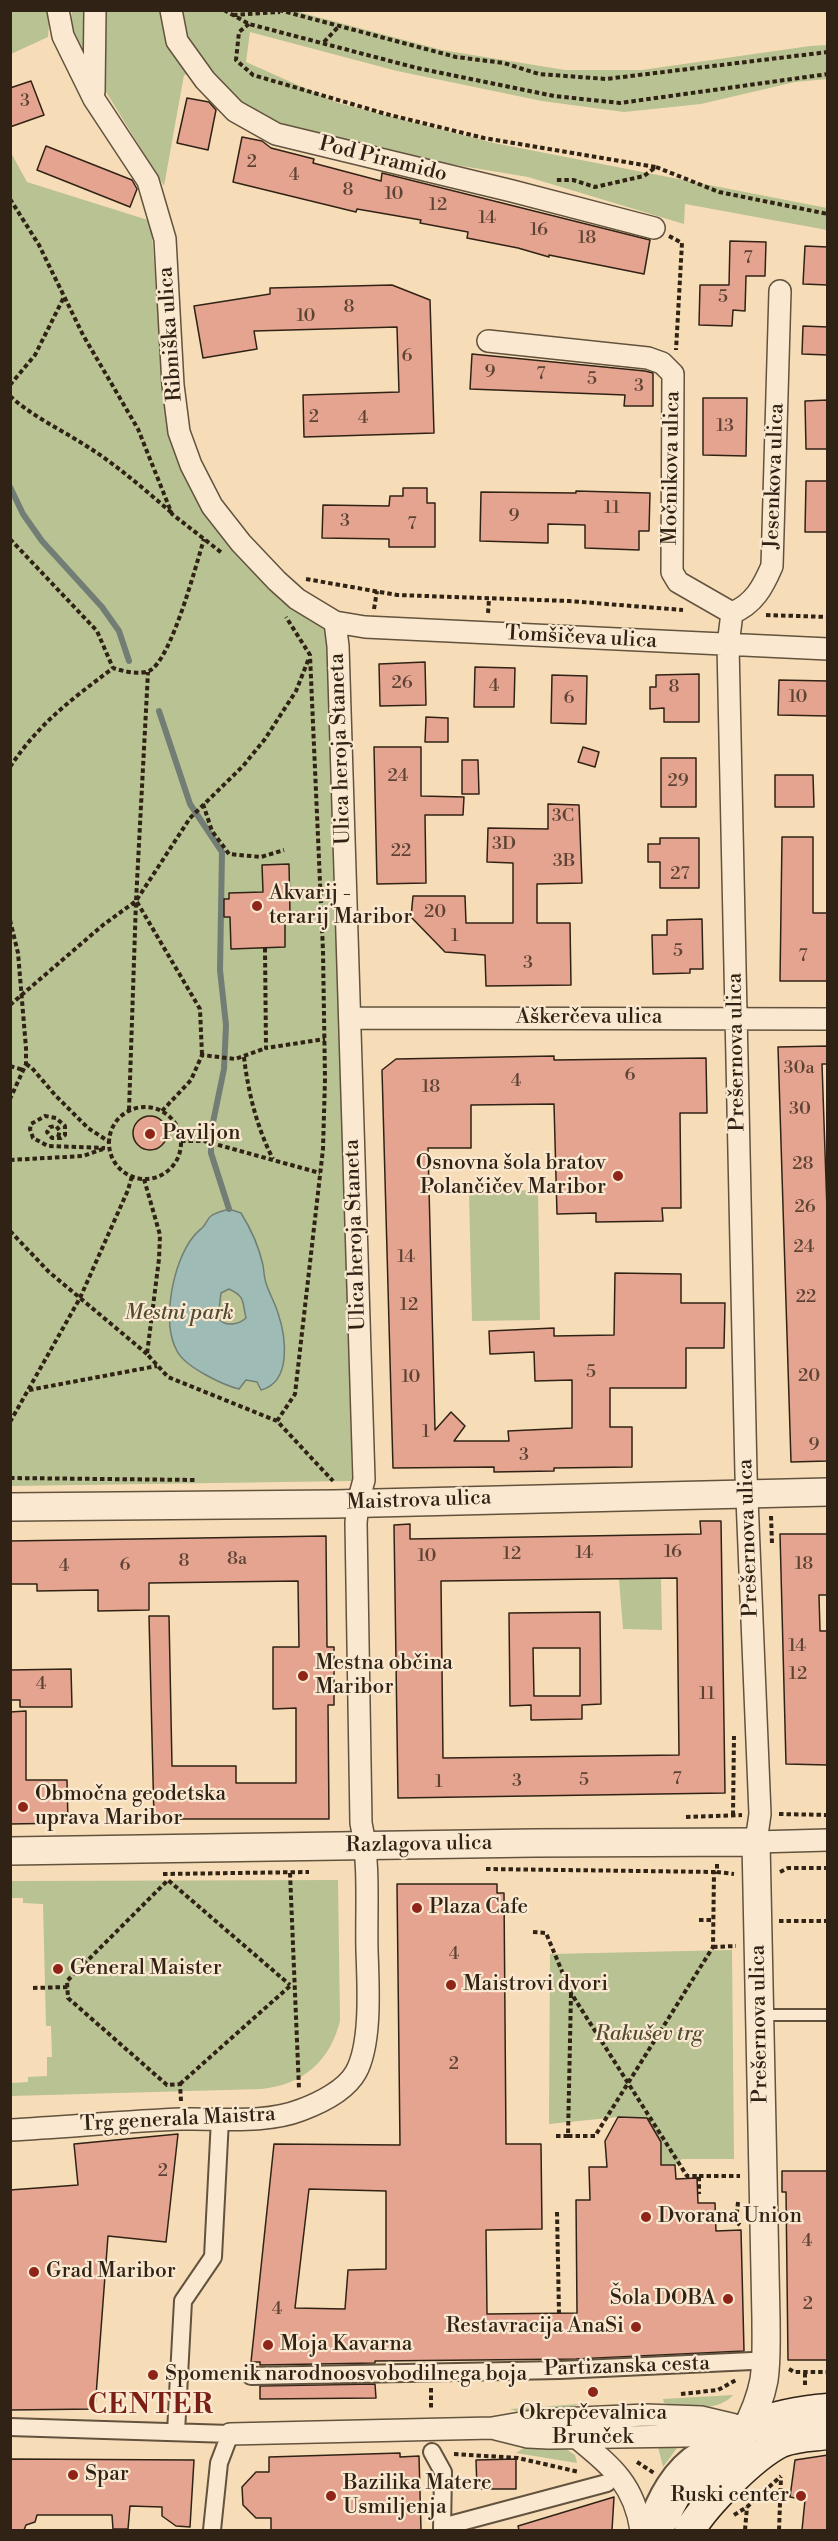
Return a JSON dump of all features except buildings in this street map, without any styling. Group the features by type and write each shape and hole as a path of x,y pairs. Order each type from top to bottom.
{"main road":[{"path":"657,2530 690,2472 716,2446 746,2428 816,2400"},
{"path":"691,2529 737,2476 760,2456 781,2442 817,2435"}],"street":[{"name":"Ribniška ulica","path":"58,10 63,36 94,99 148,181 165,239 173,385 179,432 191,465 212,506 241,543 297,599 334,622"},
{"path":"94,99 95,10"},
{"name":"Pod Piramido","path":"171,10 177,41 205,80 235,111 276,134 512,190 654,228"},
{"name":"Jesenkova ulica","path":"732,613 745,608 762,589 772,566 780,291"},
{"name":"Močnikova ulica","path":"488,341 648,358 662,363 673,374 672,572 678,582 732,613"},
{"path":"728,645 732,613"},
{"name":"Tomšičeva ulica","path":"334,622 365,627 828,649"},
{"name":"Ulica heroja Staneta","path":"334,622 338,646 364,1480 358,1502 356,1541 360,1823 365,1846"},
{"name":"Prešernova ulica","path":"691,2529 702,2500 746,2428 763,2382 766,2350 756,1842 760,1814 747,1493 728,645"},
{"name":"Aškerčeva ulica","path":"350,1018 736,1017 828,1019"},
{"name":"Maistrova ulica","path":"10,1508 828,1492"},
{"name":"Razlagova ulica","path":"10,1851 828,1840"},
{"name":"Trg generala Maistra","path":"10,2130 182,2119 252,2119 300,2111 344,2086 355,2073 363,2056 368,2007 365,1846"},
{"path":"176,2432 183,2301 213,2257 220,2119"},
{"name":"Partizanska cesta","path":"251,2376 560,2370 752,2361"},
{"path":"10,2427 230,2434 492,2428 528,2437 577,2428 679,2416 701,2417 746,2428 817,2435"},
{"path":"577,2428 628,2487 635,2501 641,2530"},
{"path":"212,2530 219,2463 230,2434"},
{"path":"432,2452 443,2472 442,2529 607,2483"}],"lane":[{"path":"760,2015 828,2015"},
{"path":"641,2530 664,2479 684,2455 705,2443 746,2428"}],"path":[{"path":"224,10 249,24 417,68 554,96 620,103 828,74"},
{"path":"233,15 280,11 456,57 504,63 539,74 606,80 828,52"},
{"path":"249,24 239,32 236,60 253,75 386,114 484,138 656,167 718,192 828,214"},
{"path":"324,42 339,26"},
{"path":"549,180 573,180 595,187 644,176 656,167"},
{"path":"10,199 39,245 83,335 138,429 172,514"},
{"path":"673,374 682,243"},
{"path":"10,386 34,355 64,297"},
{"path":"10,396 20,405 90,447 120,469 226,557"},
{"path":"10,539 97,631 113,668 124,672 148,672 158,664 175,630 204,539"},
{"path":"302,578 421,597 568,601 686,610"},
{"path":"366,614 374,609 377,591"},
{"path":"277,1421 295,1394 320,1173 325,1039 310,655 281,609"},
{"path":"732,613 828,617"},
{"path":"10,1005 103,925 136,901 190,818 243,766 265,739 296,690 310,655"},
{"path":"10,767 33,734 58,709 113,668"},
{"path":"129,1110 136,901 148,672"},
{"path":"203,804 212,831 229,854 261,857 284,850"},
{"path":"136,901 200,1009 202,1055 191,1080 162,1112"},
{"path":"10,920 18,953 26,1064 10,1099"},
{"path":"265,948 266,1048"},
{"path":"202,1055 235,1059 266,1048 332,1038"},
{"path":"244,1057 262,1137 273,1159"},
{"path":"26,1064 88,1128 109,1142"},
{"path":"10,1066 23,1070"},
{"path":"151,1107 172,1119 178,1129 181,1141 179,1152 166,1172 144,1179 132,1176 114,1161 107,1149 114,1124 129,1110 151,1107"},
{"path":"58,1137 63,1137 66,1129 56,1118 45,1116 32,1124 30,1129 33,1138 48,1146 107,1149"},
{"path":"181,1141 204,1141 218,1144 320,1173"},
{"path":"10,1160 83,1156 107,1149"},
{"path":"10,1422 80,1298 128,1190 132,1176"},
{"path":"144,1179 160,1235 147,1354"},
{"path":"10,1231 49,1272 147,1354 168,1377 277,1421 333,1480 321,1480"},
{"path":"28,1390 157,1366"},
{"path":"10,1478 202,1480"},
{"path":"775,1814 828,1815"},
{"path":"716,1816 733,1815"},
{"path":"556,2136 595,2136 713,1947 717,1858"},
{"path":"777,1874 788,1868 828,1868"},
{"path":"477,1869 732,1874"},
{"path":"290,1873 300,2111"},
{"path":"290,1984 180,2084 167,2085 68,1998 67,1982 168,1877 290,1984 296,1985"},
{"path":"699,1920 714,1920"},
{"path":"778,1921 828,1921"},
{"path":"533,1932 546,1933 571,1993 687,2176 741,2176"},
{"path":"713,1947 736,1946"},
{"path":"33,1988 68,1987"},
{"path":"568,2136 571,1993"},
{"path":"180,2084 182,2119"},
{"path":"699,2176 699,2194"},
{"path":"557,2212 559,2313"},
{"path":"783,2367 794,2372 828,2372"},
{"path":"805,2373 816,2400"},
{"path":"675,2395 718,2390 740,2378"},
{"path":"637,2462 658,2476"},
{"path":"779,2530 781,2469"},
{"path":"745,2530 747,2507 781,2476"}],"green space":[{"path":"11,11 50,11 48,37 11,54"},
{"path":"72,11 295,11 442,50 565,70 642,70 827,45 827,79 795,82 701,104 624,112 542,101 397,71 250,32 246,62 338,103 494,143 827,208 827,230 685,204 684,224 528,177 342,146 287,131 236,105 205,71 184,75 164,186 74,40 70,26"},
{"name":"Mestni park","path":"10,151 27,182 151,221 163,387 178,446 244,539 331,621 352,1481 11,1486"},
{"path":"538,1190 540,1320 472,1321 469,1192"},
{"path":"661,1578 662,1630 623,1629 619,1579"},
{"path":"338,1880 340,2021 322,2059 302,2076 276,2087 261,2089 11,2096 11,2083 28,2082 28,2077 47,2076 47,2057 52,2057 51,2026 46,2026 43,1904 23,1903 23,1898 11,1898 11,1881"},
{"name":"Rakušev trg","path":"732,1950 734,2159 682,2159 675,2165 661,2165 661,2142 646,2118 618,2117 549,2124 550,1954"},
{"path":"733,2395 719,2404 700,2407 672,2405 664,2403 663,2399"},
{"path":"579,2404 563,2411 545,2414 527,2414 510,2409"},
{"path":"678,2441 677,2448 663,2467 657,2443"},
{"path":"560,2445 575,2455 577,2463 516,2453 527,2446"}],"water":[{"path":"229,1209 241,1213 254,1238 283,1334 282,1368 278,1378 261,1390 257,1382 246,1380 239,1389 205,1374 181,1357 172,1339 170,1309 175,1276 180,1261 193,1237 210,1217","holes":["229,1289 242,1301 246,1318 228,1324 218,1318 221,1293"]}],"waterway":[{"path":"10,487 23,514 42,541 102,607 119,631 129,661"},
{"path":"159,711 190,804 222,852 220,970 226,1025 224,1069 211,1132 211,1153 229,1209"}],"place":[{"name":"Akvarij - terarij Maribor","path":"257,906"},
{"name":"Paviljon","path":"150,1134"},
{"name":"Osnovna šola bratov Polančičev Maribor","path":"618,1176"},
{"name":"Mestna občina Maribor","path":"303,1676"},
{"name":"Območna geodetska uprava Maribor","path":"23,1807"},
{"name":"Plaza Cafe","path":"417,1908"},
{"name":"General Maister","path":"58,1969"},
{"name":"Maistrovi dvori","path":"451,1985"},
{"name":"Dvorana Union","path":"646,2217"},
{"name":"Grad Maribor","path":"34,2272"},
{"name":"Šola DOBA","path":"728,2299"},
{"name":"Restavracija AnaSi","path":"636,2327"},
{"name":"Moja Kavarna","path":"268,2345"},
{"name":"Spomenik narodnoosvobodilnega boja","path":"153,2375"},
{"name":"Okrepčevalnica Brunček","path":"593,2392"},
{"name":"Spar","path":"73,2475"},
{"name":"Bazilika Matere Usmiljenja","path":"331,2496"},
{"name":"Ruski center","path":"801,2496"}],"district":[{"name":"CENTER","path":"151,2407"}]}
